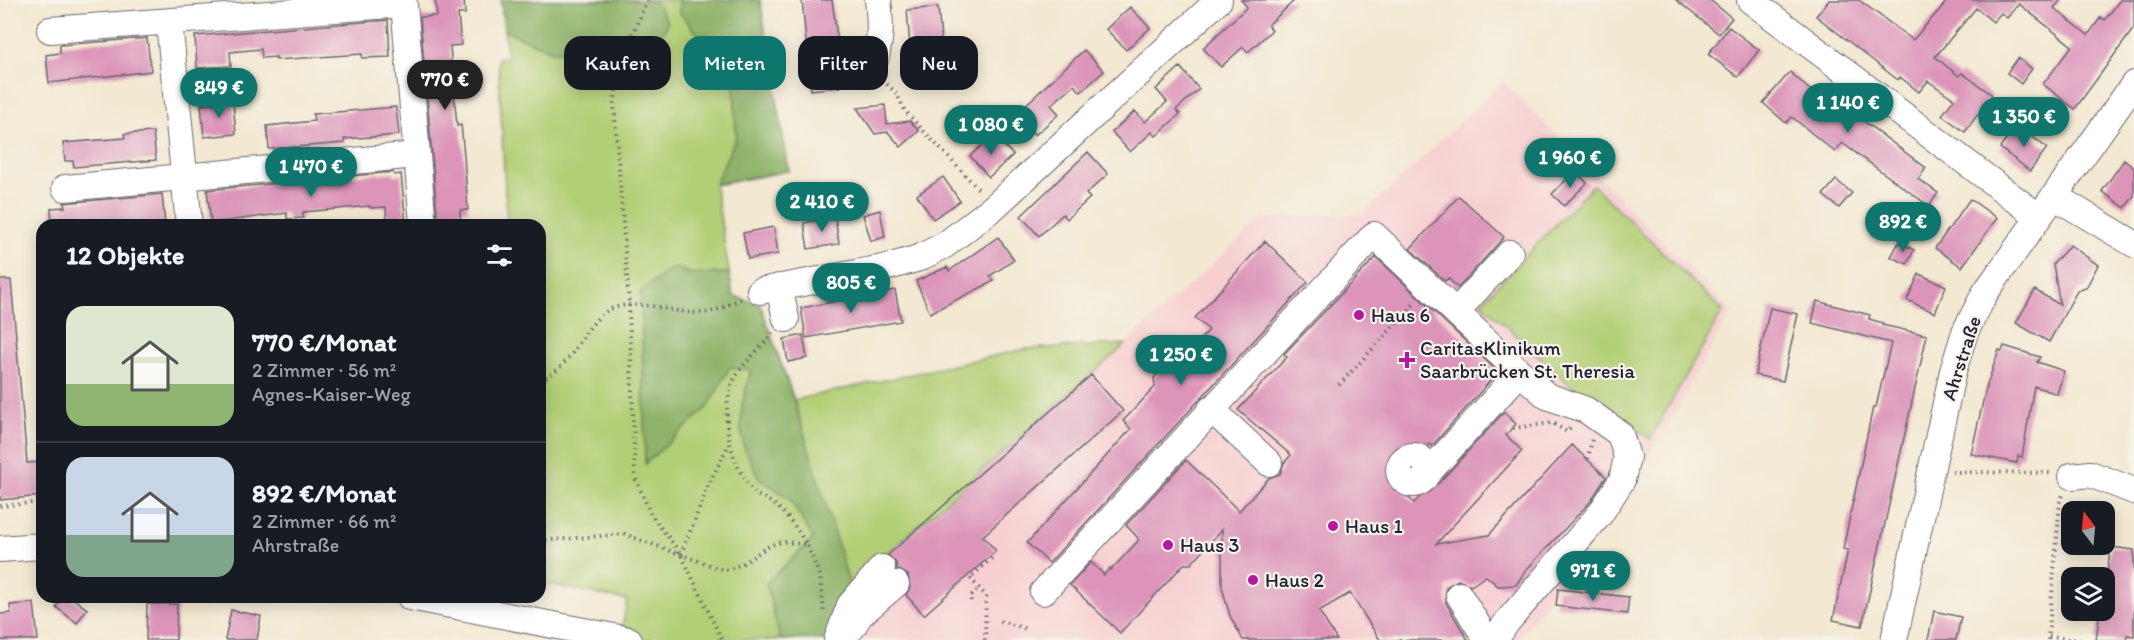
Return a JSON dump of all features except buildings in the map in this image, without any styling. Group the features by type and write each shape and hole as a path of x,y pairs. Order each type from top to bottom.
{"street":[{"path":"878,0 880,36"},
{"path":"786,319 770,289 888,267 919,258 945,245 995,206 1219,0"},
{"path":"1750,0 2039,218"},
{"path":"50,30 404,4 422,219"},
{"path":"169,22 188,219"},
{"name":"Ahrstraße","path":"1894,640 1953,371 1965,332 1985,293 2134,84"},
{"path":"64,188 417,155"},
{"path":"2054,196 2134,244"},
{"path":"1043,592 1374,235 1547,396 1586,410 1620,434 1627,458 1622,480 1600,514 1507,622 1495,640"},
{"path":"1456,312 1510,253"},
{"path":"1431,465 1511,382 1514,367"},
{"path":"1211,409 1269,463"},
{"path":"2072,476 2090,474 2134,491"},
{"path":"0,549 36,546"},
{"path":"837,640 847,612 866,599 889,576"},
{"path":"1459,595 1487,640"},
{"path":"848,640 866,599"},
{"path":"466,603 625,639"}],"path":[{"path":"646,0 621,60 614,102 629,304 635,477 651,515 681,554 722,640"},
{"path":"888,85 897,94 905,111 926,135 995,206"},
{"path":"1339,385 1430,288"},
{"path":"546,376 573,356 609,310 629,304 704,313 770,289"},
{"path":"761,347 735,378 728,404 729,444 746,478 758,495 772,503 790,519 816,560 824,615"},
{"path":"1513,428 1521,427"},
{"path":"681,554 706,491 729,444"},
{"path":"1932,470 1954,473 2047,472 2072,476 2060,502 2049,638 2080,640"},
{"path":"0,506 36,503"},
{"path":"546,540 624,534 723,570 738,568 771,545 784,542 807,545"},
{"path":"985,640 986,596 970,578 992,558 990,556"},
{"path":"970,601 970,597 979,589"},
{"path":"1000,621 1027,628"}],"shaded area":[{"name":"CaritasKlinikum Saarbrücken St. Theresia","path":"1503,81 1732,312 1622,504 1518,640 829,640 878,564 924,614 996,551 983,536 1117,417 1107,406 1091,375 1263,218 1363,214"}],"green space":[{"path":"501,0 760,0 766,36 683,36 683,90 775,90 789,171 715,185 733,296 760,304 794,400 1026,349 1126,344 788,640 620,640 627,600 546,584 546,219 507,219 498,58 507,57"},
{"path":"501,0 655,0 668,23 662,36 564,36 564,51 552,51 504,30"},
{"path":"679,0 760,0 766,36 699,36 679,12"},
{"path":"734,90 775,90 789,171 715,184 736,137"},
{"path":"1593,185 1723,311 1650,439 1569,384 1481,303"},
{"path":"673,267 693,274 729,273 733,296 760,304 794,400 850,586 829,640 780,639 766,583 813,539 790,499 759,478 744,447 741,429 742,404 751,370 730,367 708,407 645,464 641,291"}],"place":[{"name":"Haus 6","path":"1359,315"},
{"name":"CaritasKlinikum Saarbrücken St. Theresia","path":"1407,360"},
{"name":"Haus 1","path":"1333,526"},
{"name":"Haus 3","path":"1168,545"},
{"name":"Haus 2","path":"1253,580"}]}
